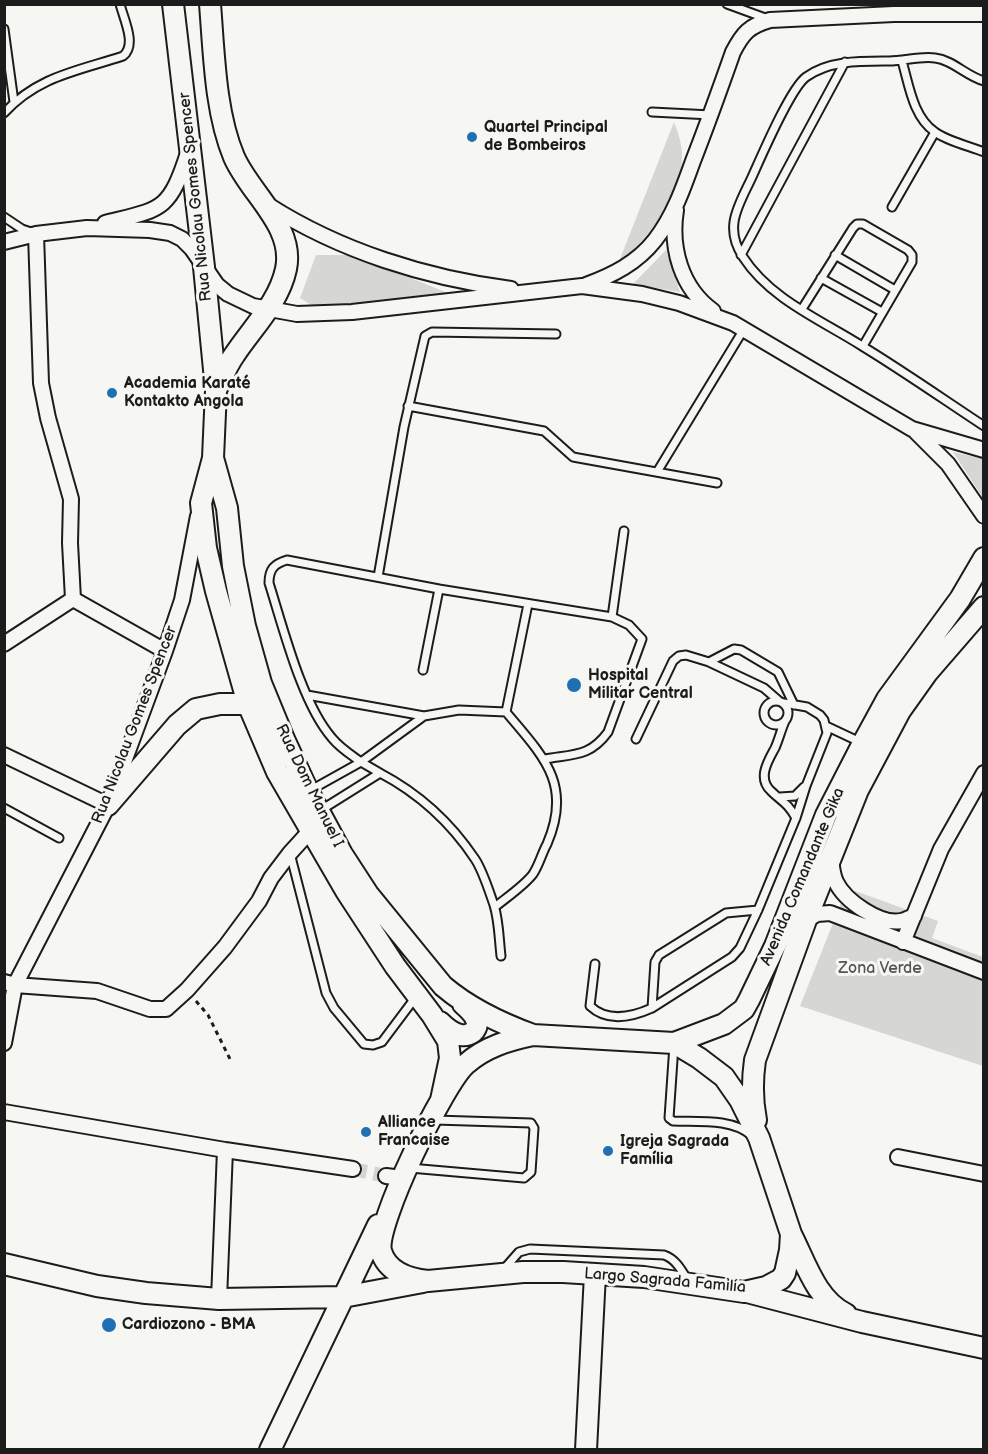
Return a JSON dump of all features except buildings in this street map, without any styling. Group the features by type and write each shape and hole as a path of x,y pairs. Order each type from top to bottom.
{"street":[{"name":"Rua Nicolau Gomes Spencer","path":"4,1043 10,983 108,805 165,651 182,600 201,503 213,458 216,390 173,4"},
{"name":"Rua Nicolau Gomes Spencer","path":"210,4 216,76 227,139 242,173 280,228 287,250 287,261 281,283 267,309 233,356 216,390"},
{"path":"582,286 620,271 644,252 663,228 678,201 739,40 756,24 770,20 894,10 984,14"},
{"path":"4,242 36,234 87,228 152,211 162,204 176,187 190,146"},
{"path":"678,201 675,237 677,255 690,287 701,302 926,439 948,464 984,516"},
{"path":"264,203 295,222 344,245 461,281 531,292"},
{"path":"87,228 170,233 192,249 217,285 228,294 253,306 297,314 333,314 582,286 642,294 679,303 738,326"},
{"path":"36,234 41,383 48,418 71,499 70,543 73,599"},
{"path":"912,429 984,450"},
{"name":"Rua Dom Manuel I","path":"213,458 227,508 233,566 245,626 258,671 284,739 308,792 342,854 368,894 443,986 457,998 494,1020 533,1035"},
{"name":"Rua Dom Manuel I","path":"201,503 206,548 216,591 248,704 276,772 310,831 346,891 448,1041 450,1058 441,1100"},
{"name":"Avenida Comandante Gika","path":"761,1145 753,1105 755,1060 806,920 858,790 887,699 960,599 984,558"},
{"path":"4,644 73,599"},
{"path":"73,599 165,651"},
{"name":"Avenida Comandante Gika","path":"674,1043 724,1024 744,1009 775,946 826,815 871,748 927,673 984,607"},
{"path":"4,754 108,805 177,725 196,709 220,704 248,704"},
{"path":"903,942 941,849 984,773"},
{"path":"10,983 98,991 150,1009 166,1009 187,990 225,947 259,901 271,878 310,831"},
{"path":"831,860 835,880 842,892 870,914 900,922 915,916"},
{"path":"806,920 817,914 830,913 984,972"},
{"path":"432,1015 453,1032 459,1035 470,1034 477,1024 475,1017 457,998"},
{"name":"Largo Sagrada Familia","path":"533,1035 674,1043 724,1077 740,1100 761,1145 790,1233 788,1265 781,1279 766,1287 744,1292 644,1277 595,1274 523,1272 428,1281 415,1280 396,1272 384,1258 381,1245 398,1178 441,1100 465,1065 507,1040 533,1035"},
{"path":"4,1112 225,1150 353,1169"},
{"path":"219,1299 225,1150"},
{"path":"898,1157 984,1174"},
{"path":"270,1449 398,1178"},
{"path":"790,1233 824,1297 837,1310 862,1322"},
{"path":"4,1264 107,1287 146,1293 219,1299 343,1297 428,1281"},
{"path":"586,1449 595,1274"},
{"path":"744,1292 862,1322 984,1348"}],"lane":[{"path":"4,113 14,102 49,79 114,59 128,52 130,40 120,4"},
{"path":"728,4 770,20"},
{"path":"4,29 14,102"},
{"path":"984,81 950,63 934,58 845,62 805,77 796,88 734,216 735,239 741,255 764,283 984,426"},
{"path":"902,61 916,108 923,120 935,132 984,152"},
{"path":"741,255 845,62"},
{"path":"652,112 711,115"},
{"path":"892,207 935,132"},
{"path":"4,217 22,229 36,234"},
{"path":"802,309 857,224 863,224 908,250 912,255 912,262 862,346"},
{"path":"835,255 895,290"},
{"path":"821,278 882,312"},
{"path":"657,472 738,326"},
{"path":"378,577 408,406 423,341 429,333 556,334"},
{"path":"408,406 544,431 573,457 717,483"},
{"path":"612,617 624,531"},
{"path":"501,956 495,907 476,860 444,821 407,789 342,748 323,726 290,652 269,583 269,574 273,567 287,560 439,589 612,617 629,625 642,639 608,732 590,751 544,759"},
{"path":"423,670 439,589"},
{"path":"506,712 528,604"},
{"path":"709,662 734,649 741,650 778,672 794,705"},
{"path":"636,739 674,661 679,656 686,655 709,662 764,688 787,708 786,718 776,746 766,766 765,782 768,788 791,808 796,818"},
{"path":"764,688 766,700 764,715 771,723 776,746"},
{"path":"307,694 424,716 459,710 506,712 544,759 557,789 557,808 551,834 533,874 495,907"},
{"path":"595,964 591,1006 600,1015 632,1017 652,1008 732,957 740,948 796,818 827,733 820,715 807,707 773,701 765,708"},
{"path":"771,723 778,724 807,707"},
{"path":"308,792 361,762 424,716"},
{"path":"826,726 871,748"},
{"path":"319,811 380,773"},
{"path":"780,797 795,796 806,786"},
{"path":"4,808 59,838"},
{"path":"290,854 326,993 334,1008 364,1044 373,1045 382,1042 417,995"},
{"path":"652,1008 655,962 659,955 726,913 758,910"},
{"path":"674,1043 669,1118 673,1121 738,1126 761,1145"},
{"path":"398,1178 524,1178 531,1172 534,1128 531,1124 431,1120"},
{"path":"501,1274 519,1252 530,1249 664,1255 671,1257 690,1283"}],"path":[{"path":"187,990 208,1016 231,1061"}],"green space":[{"path":"674,122 682,150 681,170 677,185 671,200 652,229 618,264"},
{"path":"666,250 680,292 633,284"},
{"path":"316,255 354,255 450,294 315,312 311,305 300,298"},
{"path":"953,452 983,459 983,498"},
{"name":"Zona Verde","path":"847,888 938,921 932,938 983,957 983,1066 800,1006"}],"tunnel":[{"path":"353,1169 386,1176"}],"place":[{"name":"Quartel Principal de Bombeiros","path":"472,137"},
{"name":"Academia Karaté Kontakto Angola","path":"112,393"},
{"name":"Hospital Militar Central","path":"574,685"},
{"name":"Alliance Francaise","path":"366,1132"},
{"name":"Igreja Sagrada Família","path":"608,1151"},
{"name":"Cardiozono - BMA","path":"109,1325"}]}
